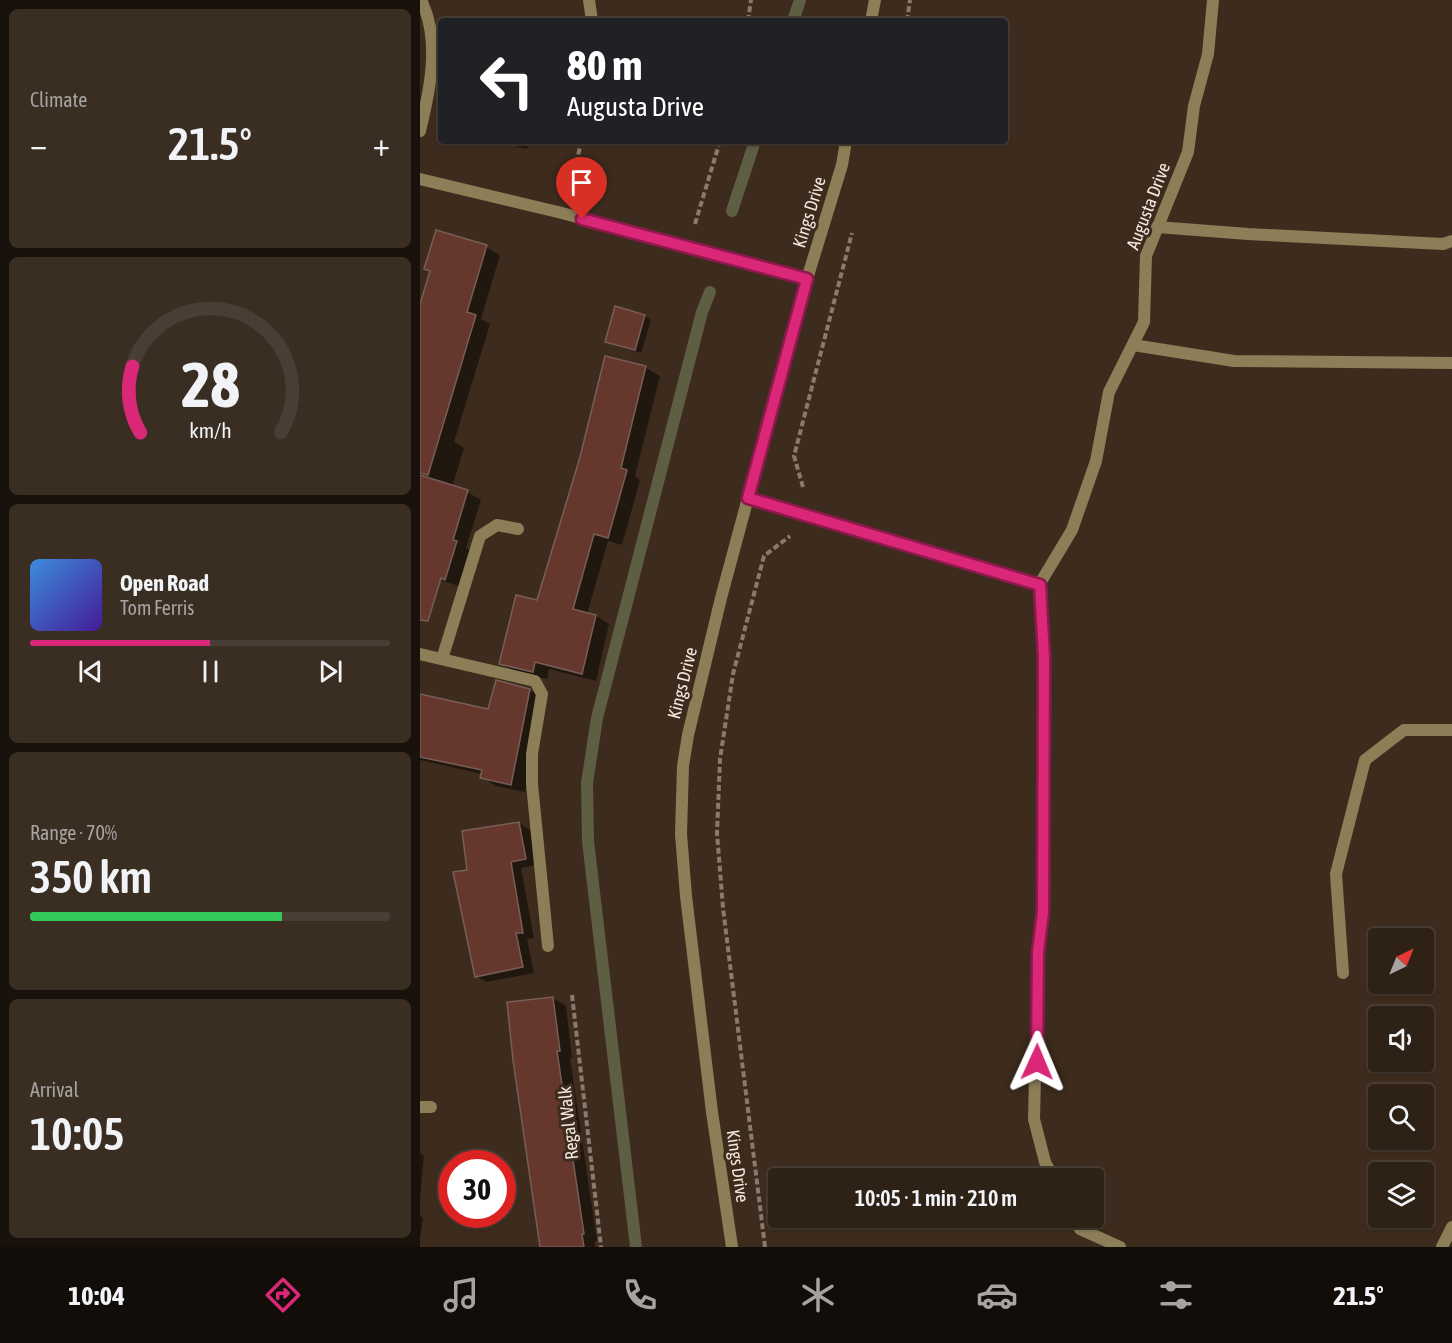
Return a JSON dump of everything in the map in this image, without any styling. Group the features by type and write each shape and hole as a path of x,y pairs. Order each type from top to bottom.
{"street":[{"path":"589,0 592,18"},
{"path":"872,18 875,0"},
{"name":"Augusta Drive","path":"1040,585 1072,530 1096,461 1109,392 1144,322 1146,256 1188,152 1194,106 1208,54 1213,0"},
{"path":"420,131 429,93 432,39 424,1"},
{"name":"Kings Drive","path":"732,1247 712,1112 686,896 681,834 683,766 688,735 748,498 807,279 842,165 846,144"},
{"path":"420,179 562,213 807,279"},
{"path":"1157,227 1443,244 1452,241"},
{"path":"1133,345 1234,361 1452,363"},
{"path":"748,498 1040,585 1044,657 1043,912 1038,952 1034,1119 1048,1168"},
{"path":"442,659 480,536 497,525 518,528"},
{"path":"420,654 535,681 542,694 532,754 532,784 548,946"},
{"path":"1343,973 1336,874 1365,760 1404,730 1452,730"},
{"path":"1442,1247 1452,1227"},
{"path":"1080,1228 1120,1247"}],"path":[{"path":"748,18 751,0"},
{"path":"907,18 910,0"},
{"path":"562,213 581,144"},
{"path":"688,248 719,144"},
{"path":"804,490 794,456 853,229"},
{"path":"765,1247 723,908 717,833 720,769 733,674 764,556 793,534"},
{"name":"Regal Walk","path":"572,995 601,1247"}],"building":[{"path":"436,230 487,245 467,312 476,315 428,475 420,473 420,304 430,271 424,269"},
{"path":"615,306 645,315 635,350 605,342"},
{"path":"605,356 646,366 621,468 627,470 608,538 594,534 573,609 596,615 582,674 535,662 533,672 499,664 516,595 537,600 580,457"},
{"path":"420,475 468,490 453,540 457,541 445,580 441,578 428,621 420,620"},
{"path":"496,680 530,689 511,785 480,778 482,770 420,757 420,694 488,709"},
{"path":"519,822 526,859 511,862 523,933 516,933 523,967 475,977 453,872 467,870 462,831"},
{"path":"553,997 560,1051 557,1051 584,1247 540,1247 513,1060 507,1002"}],"waterway":[{"path":"794,18 800,0"},
{"path":"732,211 754,144"},
{"path":"636,1247 588,841 587,783 597,718 702,312 710,292"}],"route":[{"path":"582,219 807,279 748,498 1040,585 1044,657 1043,912 1038,952 1037,1062"}]}
